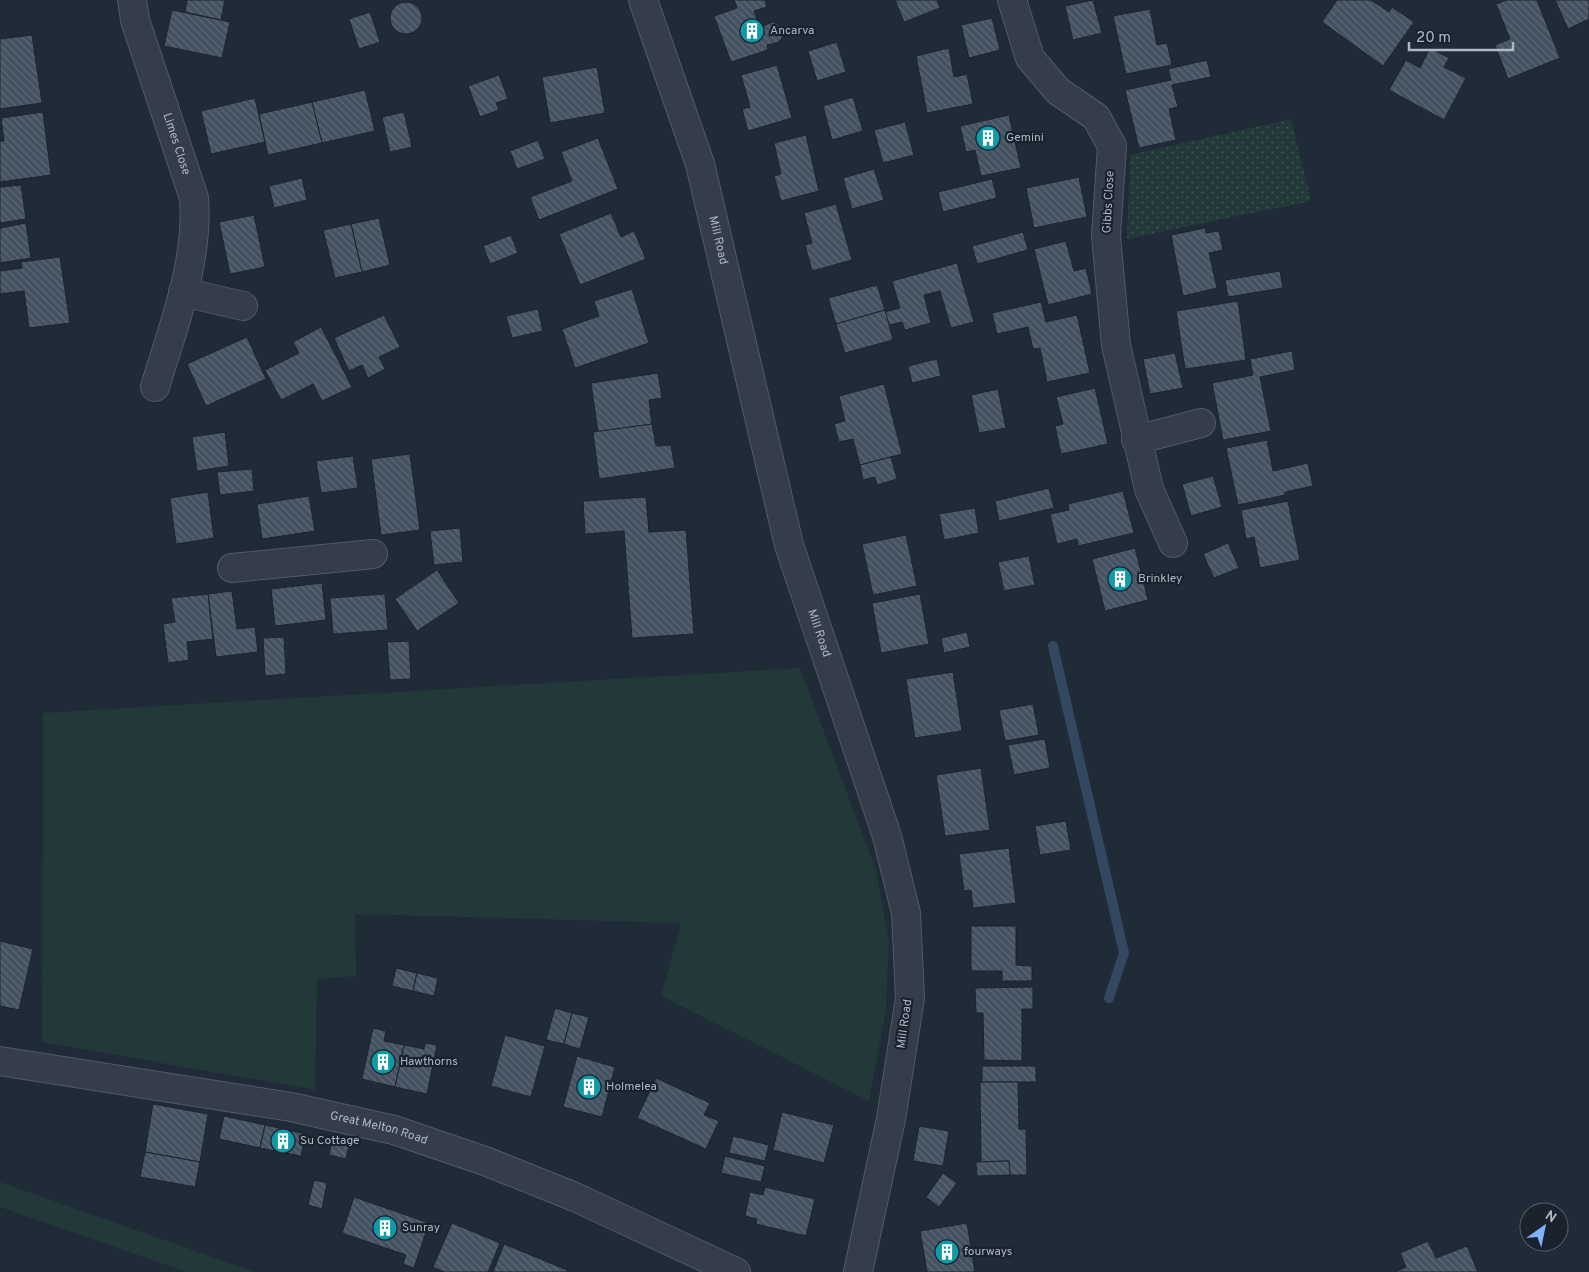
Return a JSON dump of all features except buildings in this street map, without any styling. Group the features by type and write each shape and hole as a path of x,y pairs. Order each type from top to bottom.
{"street":[{"name":"Limes Close","path":"132,0 138,29 194,198 196,224 183,292 155,387"},
{"name":"Mill Road","path":"643,0 700,164 789,545 887,836 906,913 910,998 891,1119 858,1272"},
{"name":"Gibbs Close","path":"1012,0 1030,58 1058,91 1096,117 1112,146 1106,236 1116,345 1136,440 1149,489 1174,543"},
{"path":"183,292 243,306"},
{"path":"1136,440 1201,423"},
{"path":"232,568 373,554"},
{"name":"Great Melton Road","path":"0,1061 291,1107 394,1130 485,1161 575,1197 736,1272"}],"green space":[{"path":"1291,119 1311,201 1127,239 1130,155"},
{"path":"800,668 876,870 889,941 886,1010 869,1101 661,996 681,923 355,914 356,976 317,979 315,1090 42,1042 43,713"},
{"path":"0,1182 255,1272 187,1272 0,1207"}],"waterway":[{"path":"1053,646 1124,953 1109,998"}],"place":[{"name":"Ancarva","path":"752,31"},
{"name":"Gemini","path":"988,138"},
{"name":"Brinkley","path":"1120,579"},
{"name":"Hawthorns","path":"383,1062"},
{"name":"Holmelea","path":"589,1087"},
{"name":"Su Cottage","path":"283,1141"},
{"name":"Sunray","path":"385,1228"},
{"name":"fourways","path":"947,1252"}]}
